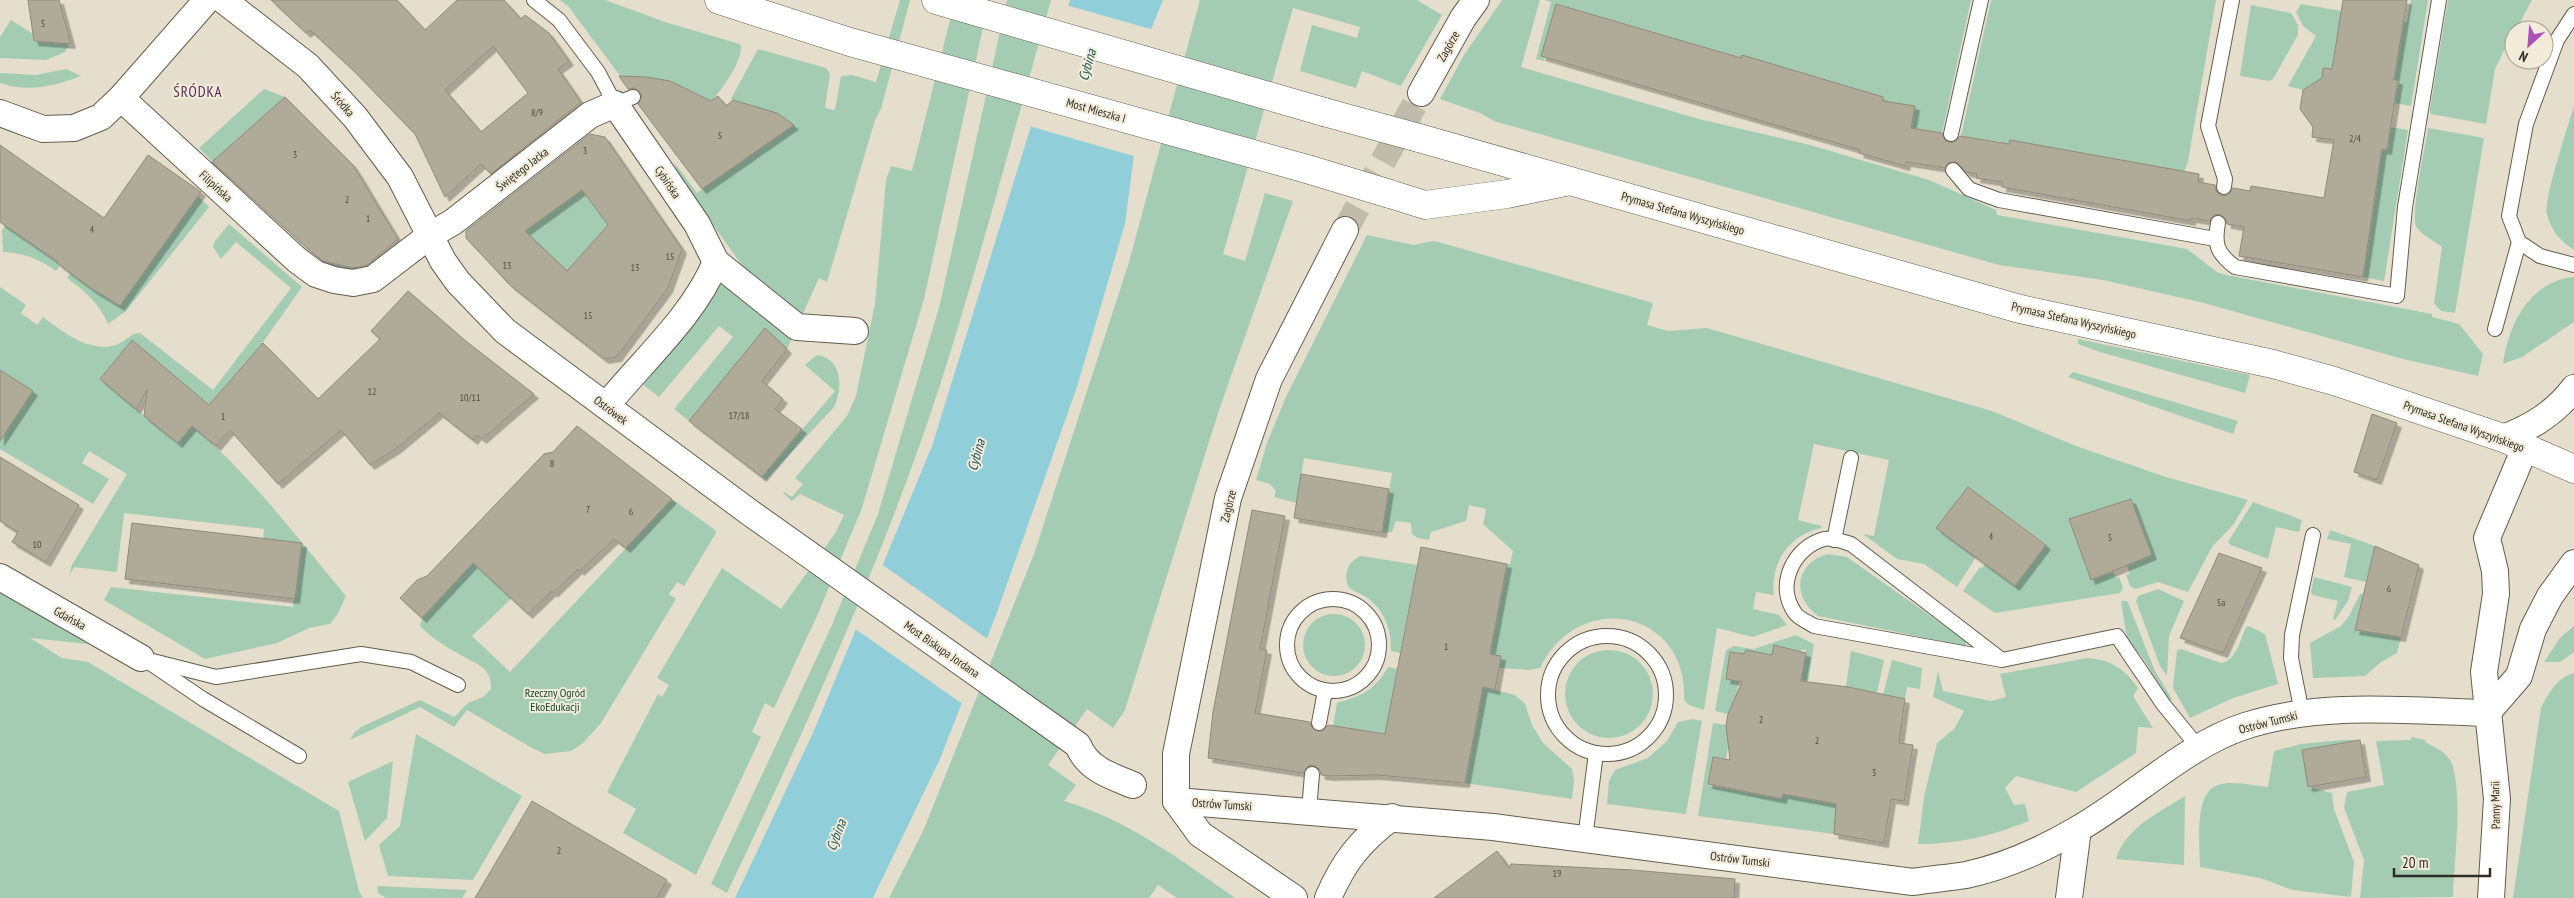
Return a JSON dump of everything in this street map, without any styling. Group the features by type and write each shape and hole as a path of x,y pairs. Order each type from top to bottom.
{"street":[{"path":"0,113 43,129 74,128 101,117 121,98 207,0"},
{"name":"Śródka","path":"224,0 308,66 355,117 400,177 429,236"},
{"name":"Most Mieszka I","path":"719,0 886,51 1307,169"},
{"name":"Prymasa Stefana Wyszyńskiego","path":"936,0 2020,309 2273,364 2325,378 2514,443 2574,469"},
{"name":"Zagórze","path":"1421,93 1463,18 1476,0"},
{"name":"Filipińska","path":"121,98 297,260 316,274 353,283 373,279 429,236"},
{"name":"Świętego Jacka","path":"429,236 453,222 590,115 624,100"},
{"name":"Cybińska","path":"624,100 697,224 716,262 797,327 855,331"},
{"name":"Prymasa Stefana Wyszyńskiego","path":"1307,169 1425,205 1498,195 1569,181"},
{"name":"Zagórze","path":"1176,801 1176,754 1228,498 1269,379 1345,230"},
{"name":"Ostrówek","path":"429,236 442,261 458,282 505,330 816,560"},
{"path":"606,406 708,281 716,262"},
{"path":"2514,443 2528,429 2544,418 2574,388"},
{"name":"Panny Marii","path":"2491,898 2497,799 2484,672 2496,594 2495,571 2487,538 2514,443"},
{"name":"Most Biskupa Jordana","path":"816,560 1078,745 1083,758 1105,774 1133,785"},
{"path":"2487,713 2519,676 2533,629 2550,596 2574,563"},
{"name":"Gdańska","path":"0,576 141,658"},
{"name":"Ostrów Tumski","path":"1176,801 1392,817 1585,839 1913,882 1967,875 2012,861 2078,829 2198,748 2245,726 2302,714 2367,710 2487,713"},
{"name":"Ostrów Tumski","path":"1176,801 1200,834 1294,898"},
{"path":"1328,898 1351,854 1369,835 1392,817"},
{"path":"2069,898 2078,829"}],"lane":[{"path":"534,0 560,20 598,72 624,100"},
{"path":"1952,134 1981,0"},
{"path":"2224,186 2225,179 2208,126 2232,0"},
{"path":"2218,223 2215,239 2222,256 2235,267 2397,296 2406,207 2439,0"},
{"path":"2574,14 2557,40 2526,124 2509,216 2519,242 2540,256 2574,265"},
{"path":"1954,170 1969,189 1999,200 2215,239"},
{"path":"2495,329 2519,242"},
{"path":"1834,540 1851,458"},
{"path":"2302,714 2291,658 2292,635 2313,535"},
{"path":"2002,660 1851,544 1826,538 1804,549 1791,565 1786,590 1795,613 1814,626 2002,660 2116,636 2163,704 2198,748"},
{"path":"1341,599 1355,604 1371,618 1380,638 1379,653 1374,666 1366,678 1354,687 1340,691 1325,691 1311,686 1299,677 1289,658 1287,637 1292,623 1300,611 1320,601 1341,599"},
{"path":"1608,636 1630,640 1648,652 1661,670 1666,690 1664,712 1654,731 1638,746 1618,753 1596,753 1576,744 1560,730 1550,710 1548,690 1555,668 1568,650 1587,639 1608,636"},
{"path":"141,658 216,677 361,654 411,662 458,685"},
{"path":"141,658 203,699 299,756"},
{"path":"1320,723 1325,691"},
{"path":"1585,839 1596,753"},
{"path":"1309,811 1312,774"}],"green space":[{"path":"560,0 605,0 665,22 740,44 741,50 736,66 720,91 710,102 678,85 645,77 621,77 568,6"},
{"path":"900,0 910,0 881,109 875,120 827,282 819,278 787,349 766,329 689,421 674,409 733,337 719,326 659,397 641,383 719,284 725,285 741,264 681,180 674,162 697,193 765,143 735,101 731,99 758,49 826,68 830,74 825,108 835,110 841,76 852,75 876,82"},
{"path":"955,0 989,0 924,299 862,508 817,616 774,708 765,703 752,732 761,737 696,875 623,833 636,809 607,792 658,694 662,697 669,685 657,678 722,568 781,609 836,532 844,515 800,494 792,501 783,493 792,497 803,484 795,478 847,416 856,396 875,304 886,180 891,166 912,171"},
{"path":"1007,0 1051,0 956,335 919,448 869,577 786,768 727,893 711,884 832,625 878,514 940,304"},
{"path":"1200,0 1417,0 1442,15 1401,86 1362,71 1356,88 1300,71 1312,25 1357,38 1360,27 1293,8 1223,254 1245,261 1265,193 1293,201 1219,410 1125,710 1113,728 1087,709 1048,765 1076,785 1064,801 1088,809 1132,830 1153,842 1235,898 1177,898 1158,885 1149,898 889,898 924,829 1034,554 1129,262"},
{"path":"1502,0 1540,0 1521,67 1699,119 1810,145 1929,180 1996,210 1997,215 2187,249 2217,272 2226,275 2432,314 2432,317 2459,324 2483,354 2478,376 2403,359 2204,303 2103,280 1999,265 1494,121 1480,113 1440,99 1464,55"},
{"path":"1544,0 1971,0 1942,133 1911,128 1914,106 1883,101 1883,97 1557,4 1541,56 1544,57 1544,61 1536,59 1551,2"},
{"path":"1991,0 2216,0 2188,161 2184,172 2008,147 2002,146 2002,142 1961,136"},
{"path":"2411,0 2428,0 2411,106 2394,103 2399,81 2394,80 2404,22 2407,22"},
{"path":"2448,0 2532,0 2521,20 2504,20 2504,51 2495,69 2486,124 2431,114 2430,109"},
{"path":"2301,4 2341,11 2332,69 2323,68 2321,82 2316,82 2303,90 2288,86 2316,36 2303,26 2296,12"},
{"path":"2251,5 2291,13 2298,25 2298,35 2273,79 2269,81 2240,76"},
{"path":"11,20 33,34 34,42 70,42 65,52 46,60 0,58 0,37"},
{"path":"66,69 81,76 61,83 31,88 21,88 0,83 0,73 36,75"},
{"path":"264,89 285,97 213,162 249,204 208,166 212,161 199,148"},
{"path":"2574,106 2574,250 2557,235 2551,225 2547,214 2547,205"},
{"path":"2390,127 2408,130 2384,281 2363,277 2382,148 2388,150"},
{"path":"2428,128 2484,138 2455,313 2441,311 2434,303 2442,247 2420,231 2415,222 2416,197"},
{"path":"582,190 609,224 567,271 549,254 508,284 486,259"},
{"path":"198,196 209,207 126,311 108,324 91,298 67,278 71,272 120,306"},
{"path":"259,214 309,257 363,271 361,274 307,259"},
{"path":"6,224 6,226 61,265 56,271 31,257 3,252 2,231"},
{"path":"229,224 302,287 261,345 209,405 132,340 100,379 177,443 192,426 214,445 254,486 346,596 337,615 330,624 309,628 277,643 205,659 104,600 111,587 293,607 301,543 263,539 264,529 124,513 117,572 74,567 69,576 72,565 127,474 89,451 82,463 109,479 93,504 0,449 0,287 26,305 21,313 37,325 43,317 68,335 86,344 106,347 116,345 133,334 140,333 213,390 291,288 236,242 221,259 213,247 215,241"},
{"path":"1367,235 1413,245 1433,241 1442,243 1653,303 1647,325 1668,331 1707,328 1992,411 2076,446 2166,477 2248,500 2233,525 2212,547 2188,592 2158,582 2135,589 2130,586 2126,575 2130,573 2126,564 2152,555 2131,499 2069,519 2091,579 2113,572 2116,578 2119,577 2123,588 2120,593 1995,613 1963,591 1980,567 1982,568 1985,564 2015,586 2046,544 1968,487 1936,528 1976,557 1957,587 1924,564 1897,559 1863,534 1874,536 1889,460 1814,444 1798,520 1821,526 1821,528 1800,537 1784,552 1775,572 1774,595 1756,592 1753,609 1779,615 1787,625 1753,637 1717,628 1704,710 1689,705 1684,700 1681,670 1669,646 1651,629 1629,620 1604,619 1580,626 1558,642 1540,668 1528,670 1499,668 1501,656 1490,654 1507,564 1510,564 1513,551 1483,524 1486,509 1469,505 1466,521 1431,532 1429,540 1418,538 1412,534 1411,523 1396,521 1392,532 1382,533 1392,473 1304,458 1297,503 1274,497 1276,491 1270,484 1256,480 1267,443 1286,397"},
{"path":"2574,277 2574,322 2522,357 2503,364 2510,335 2524,307 2545,287 2559,280"},
{"path":"2078,339 2250,375 2245,393 2100,352 2078,344"},
{"path":"817,355 832,362 839,375 839,391 834,407 766,480 762,477 835,391 805,365"},
{"path":"2073,372 2238,421 2233,434 2068,377"},
{"name":"Rzeczny Ogród EkoEdukacji","path":"672,499 715,530 716,533 684,586 677,582 669,594 676,599 601,723 583,743 571,751 545,754 467,710 454,727 420,707 350,740 361,727 420,700 454,717 468,703 483,697 491,689 491,681 486,670 438,641 420,626 422,618 473,563 495,583 590,524 472,636 510,672"},
{"path":"2253,502 2302,520 2299,532 2276,527 2268,559 2231,545 2228,542"},
{"path":"2330,530 2375,546 2366,582 2344,577 2351,544 2327,539"},
{"path":"1828,554 1847,557 1966,641 1966,646 1818,616 1809,608 1804,599 1800,581 1803,572 1809,565 1817,558"},
{"path":"1362,556 1417,565 1400,653 1391,651 1390,635 1386,621 1378,608 1366,597 1351,589 1347,582 1346,578 1350,564"},
{"path":"2314,577 2352,587 2348,601 2335,620 2333,619 2338,601 2313,595 2311,592"},
{"path":"2158,589 2184,601 2169,636 2167,676 2160,666 2136,601 2138,596"},
{"path":"0,592 88,644 30,638 62,658 88,662 339,811 359,891 363,898 0,898"},
{"path":"2360,594 2364,594 2355,630 2401,637 2397,653 2381,662 2365,676 2313,678 2310,643 2341,626 2349,616"},
{"path":"2121,601 2127,601 2129,605 2154,669 2172,699 2170,701 2142,657 2127,639"},
{"path":"1328,614 1340,614 1356,623 1363,633 1365,645 1363,657 1356,667 1340,676 1328,676 1317,671 1308,662 1303,651 1303,639 1308,628 1317,619"},
{"path":"2249,626 2265,634 2278,684 2233,698 2190,718 2173,688 2177,650 2181,649 2221,663 2234,654 2246,627"},
{"path":"2574,626 2574,652 2560,662 2544,662 2560,638"},
{"path":"1796,635 1814,644 1804,708 1793,735 1806,650 1801,650 1799,659 1774,645 1772,655 1746,650 1744,654 1730,652 1726,679 1739,681 1735,705 1732,705 1728,714 1715,711 1726,650 1734,646 1754,649"},
{"path":"1609,650 1626,654 1640,663 1649,677 1653,694 1649,711 1640,725 1626,734 1609,738 1592,734 1578,725 1569,711 1565,694 1569,677 1578,663 1592,654"},
{"path":"1851,651 1884,660 1877,693 1842,714"},
{"path":"2088,658 2104,661 2117,667 2138,688 2133,696 2153,728 2138,727 2136,753 2076,792 2016,776 2005,788 2014,805 2025,804 2029,821 1975,838 1947,843 1918,844 1924,797 1937,743 1954,729 1964,711 1933,697 1938,671 1943,691 1991,701 2006,697 2000,674"},
{"path":"1892,660 1922,668 1920,689 1907,687 1905,699 1883,695"},
{"path":"1388,667 1397,669 1385,734 1333,726 1337,703 1354,698 1367,691 1377,682"},
{"path":"2574,673 2574,898 2513,898 2541,708 2558,682"},
{"path":"1483,687 1515,695 1525,704 1532,725 1543,743 1572,769 1574,780 1572,799 1465,783"},
{"path":"1693,719 1702,721 1686,814 1607,804 1609,781 1615,770 1648,758 1667,741 1678,722"},
{"path":"1713,723 1726,725 1730,735 1726,759 1713,757 1708,785 1782,799 1783,793 1836,802 1834,834 1698,816"},
{"path":"416,734 522,796 473,880 388,876 379,845 400,826"},
{"path":"2411,737 2426,740 2425,742 2437,748 2452,764 2457,794 2453,897 2360,898 2364,860 2344,808 2347,792 2384,785 2376,741 2411,740"},
{"path":"2360,740 2302,750 2308,787 2332,793 2334,809 2354,862 2351,897 2293,890 2260,878 2200,867 2199,834 2201,809 2210,790 2218,785 2230,783 2268,787 2274,751 2301,744"},
{"path":"393,761 387,818 365,841 348,782"},
{"path":"2185,796 2184,865 2116,859 2127,838 2135,829"},
{"path":"377,886 467,890 462,898 386,898 378,893"}],"water":[{"name":"Cybina","path":"1070,0 1163,0 1150,32 1125,224 1077,387 996,615 940,759 873,898 735,898 813,733 932,446"}],"pier":[{"path":"1066,5 1154,30 1137,157 1029,126"},
{"path":"880,563 989,640 964,705 854,628"}],"building":[{"path":"28,0 59,0 71,44 34,41"},
{"path":"271,0 397,0 425,30 457,0 504,0 521,19 525,15 549,33 569,61 558,69 581,102 491,174 481,164 445,197 415,134 353,70 310,30 306,33","holes":["493,46 528,93 481,132 445,90"]},
{"path":"2343,0 2407,0 2394,80 2398,80 2387,150 2382,149 2363,277 2239,256 2244,227 2227,224 2226,219 2220,214 2214,215 2210,221 2191,218 2191,221 2002,187 2002,182 1976,178 1977,174 1966,172 1956,162 1948,163 1945,168 1906,162 1905,166 1859,153 1860,150 1541,56 1556,4 1741,58 1742,55 1883,97 1883,101 1915,106 1911,128 1942,133 1945,140 1949,142 1954,142 1960,136 2009,144 2010,140 2199,174 2198,182 2215,185 2216,191 2222,196 2228,195 2233,188 2250,191 2251,186 2324,198 2334,140 2312,137 2313,127 2300,109 2303,90 2322,78 2323,68 2332,69"},
{"path":"619,76 646,77 670,81 711,101 718,96 726,106 733,100 777,113 794,125 702,189 638,104 642,99 641,93 635,88 628,89"},
{"path":"285,97 353,165 398,239 367,265 353,268 323,261 212,162"},
{"path":"590,134 605,137 682,249 668,288 617,357 604,359 511,286 466,238 466,231","holes":["582,190 608,225 567,271 525,231"]},
{"path":"0,145 104,218 148,155 201,192 120,306 92,289 58,262 0,222"},
{"path":"408,291 467,342 534,394 482,439 477,435 473,440 439,413 397,448 370,465 341,430 278,484 230,430 216,446 192,426 178,443 144,416 147,390 136,409 100,379 132,340 209,405 263,343 318,399 380,339 371,331"},
{"path":"765,328 787,349 762,381 783,399 775,409 802,429 762,477 689,421"},
{"path":"0,370 33,391 0,441"},
{"path":"2372,414 2397,423 2377,480 2354,472"},
{"path":"577,426 672,499 626,548 614,539 580,571 578,569 528,614 473,563 422,618 400,598 417,580 427,576 544,454 553,452"},
{"path":"0,457 79,505 46,562 12,542 18,532 0,521"},
{"path":"1301,474 1389,489 1382,533 1294,518"},
{"path":"1968,487 2046,545 2015,586 1936,528"},
{"path":"2131,499 2152,555 2091,580 2069,519"},
{"path":"1252,510 1285,516 1260,649 1267,650 1255,713 1310,722 1311,726 1317,731 1322,731 1328,725 1385,734 1421,547 1507,564 1490,654 1501,656 1495,690 1483,687 1465,783 1377,775 1329,776 1321,775 1320,770 1313,765 1308,766 1303,773 1208,758 1213,712"},
{"path":"132,523 302,543 295,599 125,579"},
{"path":"2375,546 2419,565 2401,637 2355,630"},
{"path":"2219,553 2262,568 2223,653 2180,638"},
{"path":"1774,645 1806,653 1801,681 1848,687 1905,699 1899,743 1913,745 1904,801 1891,799 1884,843 1834,834 1836,804 1783,794 1782,799 1708,784 1713,757 1730,760 1726,725 1728,714 1742,682 1726,679 1730,652 1744,654 1746,650 1772,655"},
{"path":"2360,740 2366,777 2308,787 2302,750"},
{"path":"532,801 667,880 657,898 475,898"},
{"path":"1497,851 1509,868 1511,864 1633,870 1735,879 1734,898 1434,898"}],"tunnel":[{"path":"1345,230 1421,93"}],"district":[{"name":"ŚRÓDKA","path":"198,91"}]}
